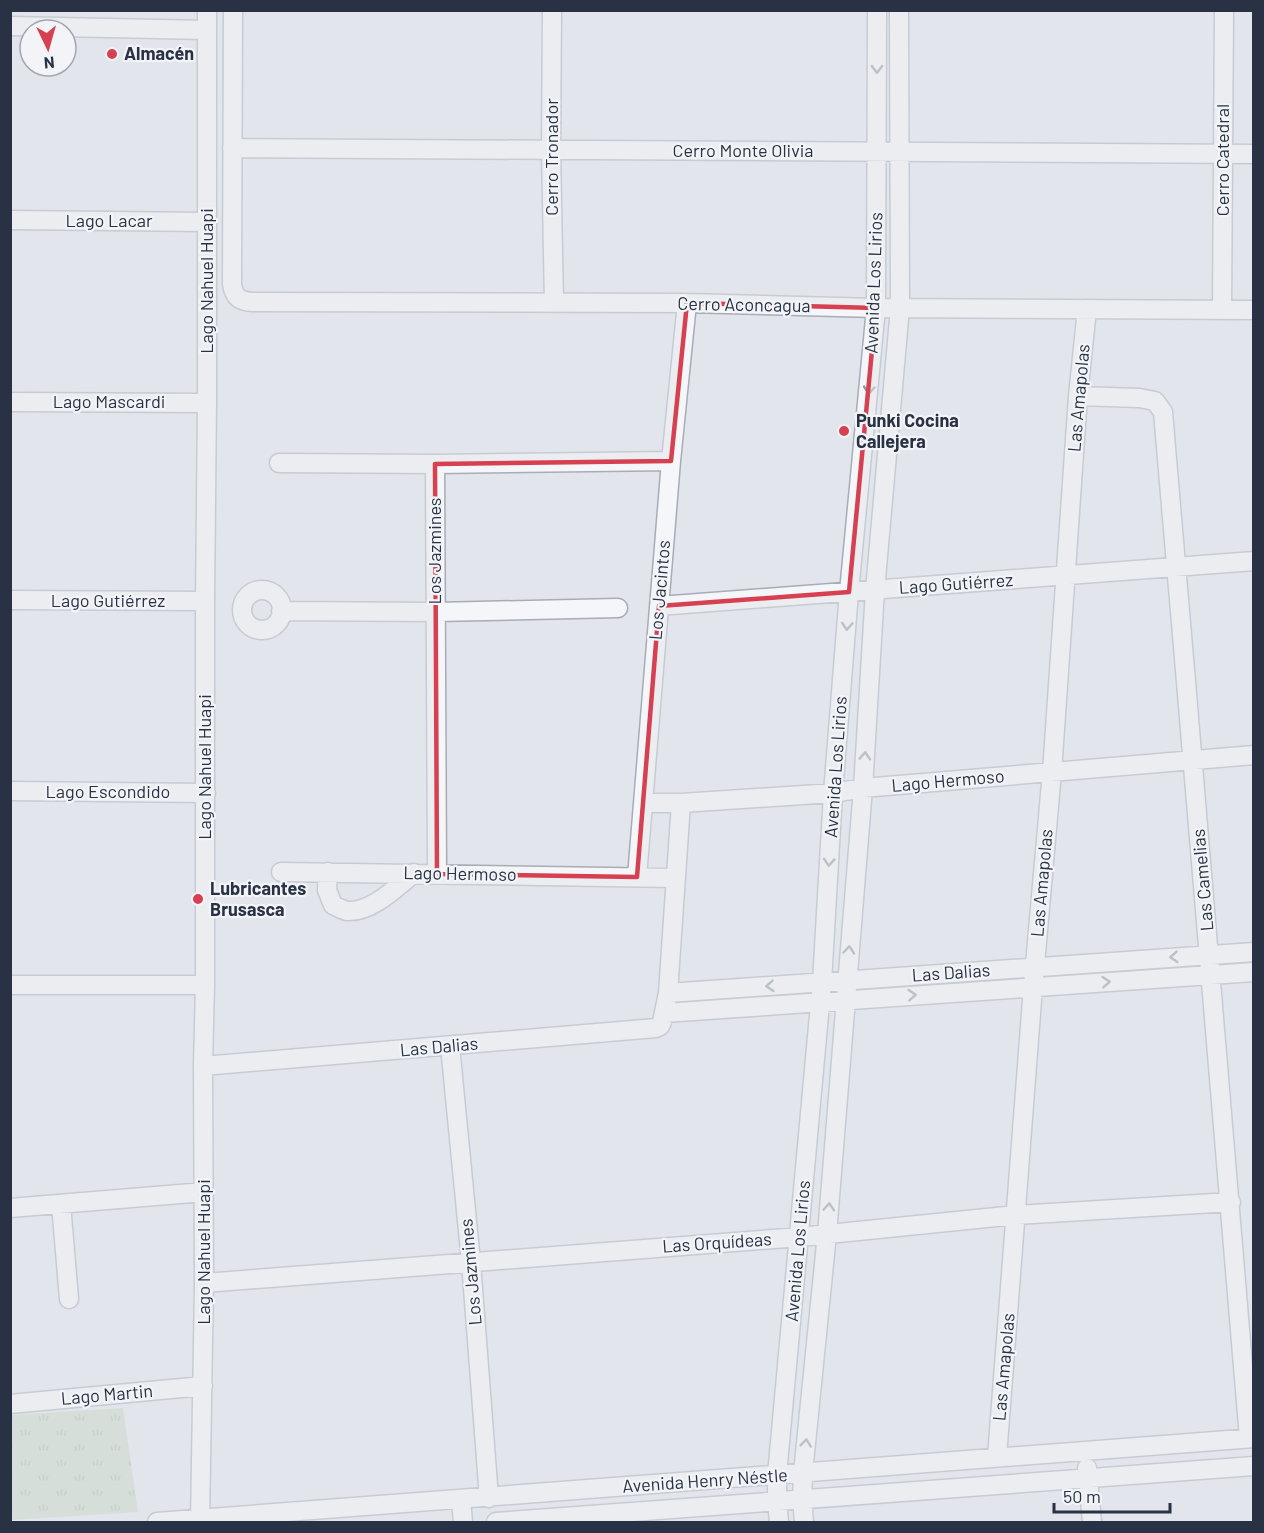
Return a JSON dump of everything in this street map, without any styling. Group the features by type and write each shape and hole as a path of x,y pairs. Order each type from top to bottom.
{"street":[{"name":"Lago Nahuel Huapi","path":"200,1521 204,1282 207,10"},
{"name":"Lago Nahuel Huapi","path":"233,10 232,284 236,295"},
{"name":"Cerro Tronador","path":"552,10 551,150 554,303"},
{"name":"Avenida Los Lirios","path":"779,1522 777,1475 822,982 833,793 849,592 876,308 877,10"},
{"name":"Avenida Los Lirios","path":"804,1522 803,1473 827,1234 844,1000 863,788 875,590 900,308 899,10"},
{"name":"Cerro Catedral","path":"1222,310 1224,10"},
{"path":"10,26 206,30"},
{"name":"Cerro Monte Olivia","path":"232,148 1254,154"},
{"name":"Lago Lacar","path":"10,220 207,222"},
{"name":"Cerro Aconcagua","path":"236,295 242,301 252,302 687,303 876,308 1254,310"},
{"name":"Los Jacintos","path":"637,877 671,461 687,303"},
{"name":"Las Amapolas","path":"997,1457 1052,772 1078,396 1087,309"},
{"name":"Las Camelias","path":"1078,396 1139,398 1155,401 1162,412 1251,1438"},
{"name":"Lago Mascardi","path":"10,402 207,403"},
{"path":"279,463 671,461"},
{"name":"Los Jazmines","path":"435,464 437,874"},
{"name":"Lago Gutiérrez","path":"659,606 1254,561"},
{"name":"Lago Gutiérrez","path":"10,600 205,601"},
{"path":"281,611 436,612 618,608"},
{"name":"Lago Hermoso","path":"643,803 681,803 833,793 863,788 1254,755"},
{"name":"Lago Escondido","path":"10,791 206,793"},
{"path":"665,1013 681,803"},
{"name":"Lago Hermoso","path":"280,872 675,878"},
{"path":"328,872 327,890 333,905 346,911 364,909 381,899 414,873"},
{"name":"Las Dalias","path":"668,993 1254,952"},
{"name":"Las Dalias","path":"203,1066 656,1028 660,1026 665,1013 1254,972"},
{"path":"10,985 205,985"},
{"name":"Los Jazmines","path":"450,1046 471,1262 489,1498"},
{"path":"10,1208 204,1192"},
{"name":"Las Orquídeas","path":"204,1282 799,1237 1016,1215 1231,1202"},
{"path":"61,1204 69,1299"},
{"name":"Lago Martin","path":"10,1404 203,1386"},
{"name":"Avenida Henry Néstle","path":"157,1522 200,1521 1251,1438"},
{"path":"1086,1451 1092,1522"},
{"name":"Avenida Henry Néstle","path":"496,1522 1254,1466"},
{"path":"461,1500 463,1522"}],"highlighted area":[{"path":"687,303 876,308 849,592 659,606 637,877 437,874 435,464 671,461"}],"green space":[{"path":"123,1408 138,1512 11,1520 11,1415"}],"place":[{"name":"Almacén","path":"112,54"},
{"name":"Punki Cocina Callejera","path":"844,431"},
{"name":"Lubricantes Brusasca","path":"198,899"}]}
